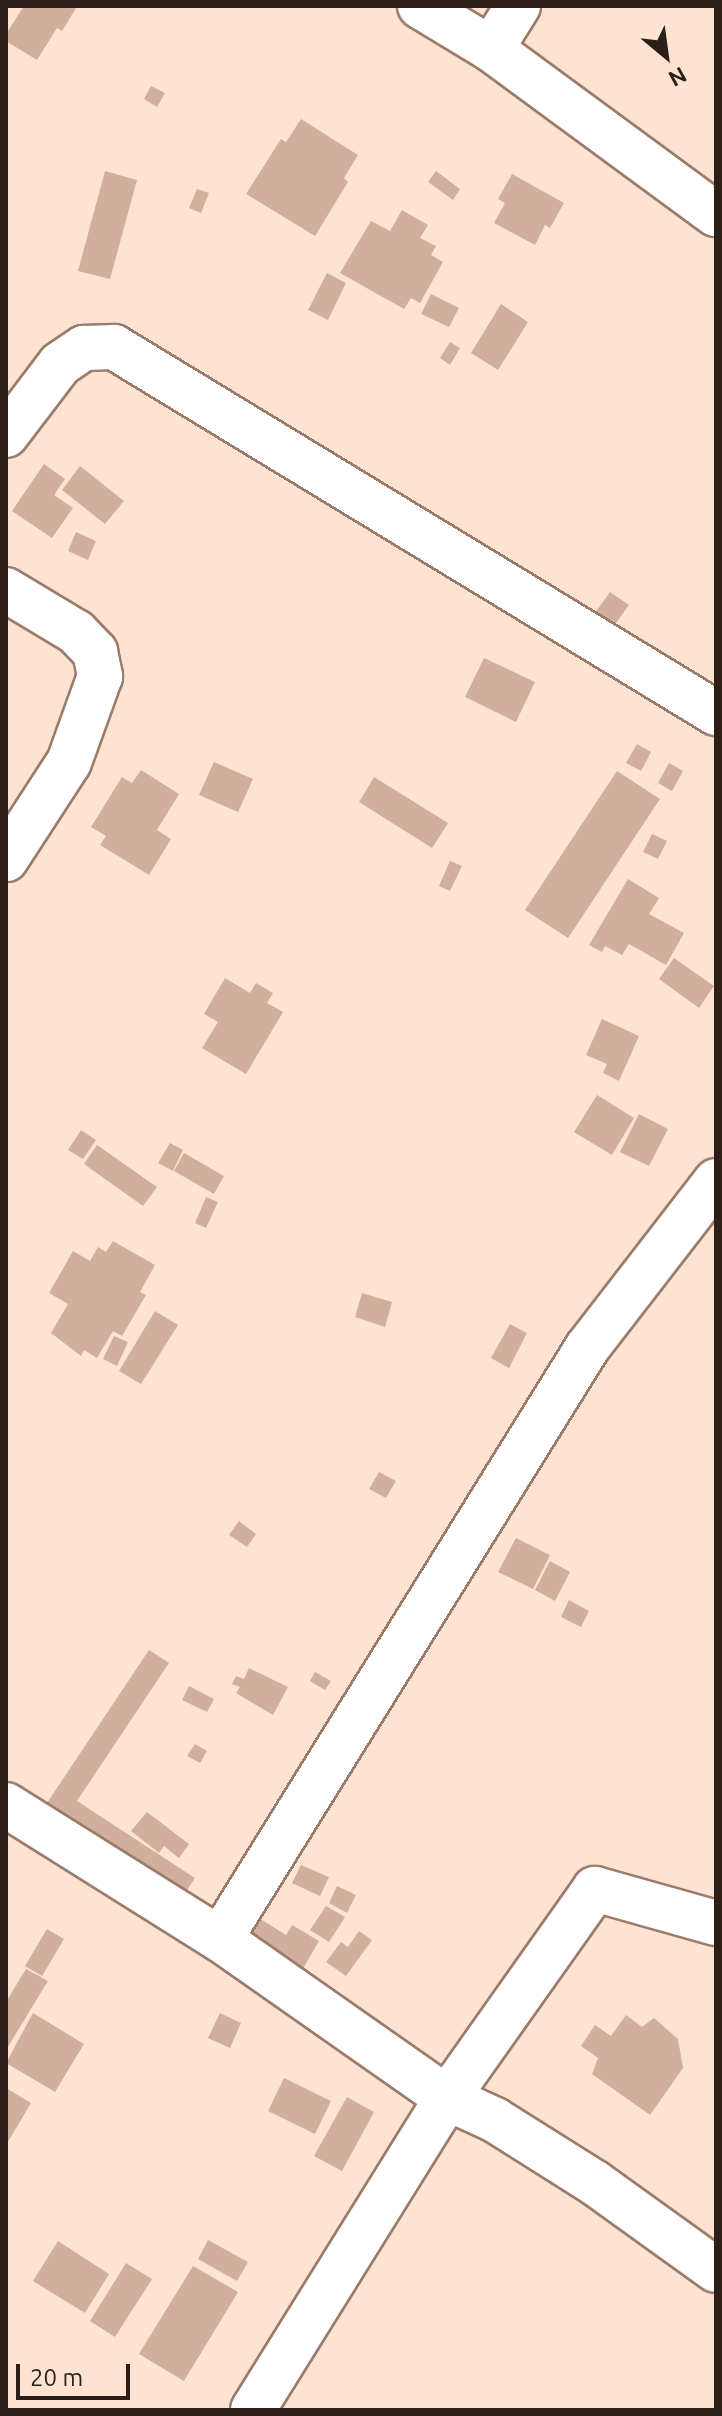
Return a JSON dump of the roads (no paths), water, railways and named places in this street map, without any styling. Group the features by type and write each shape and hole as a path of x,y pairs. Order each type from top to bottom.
{"street":[{"path":"420,6 491,49 716,214"},
{"path":"491,49 518,6"},
{"path":"6,435 60,364 84,348 114,347 716,713"},
{"path":"6,590 76,632 95,652 100,676 69,762 6,859"},
{"path":"220,1939 587,1348 716,1181"},
{"path":"6,1805 220,1939 447,2098 495,2120 595,2183 716,2270"},
{"path":"253,2410 447,2098 595,1889 716,1923"}]}
